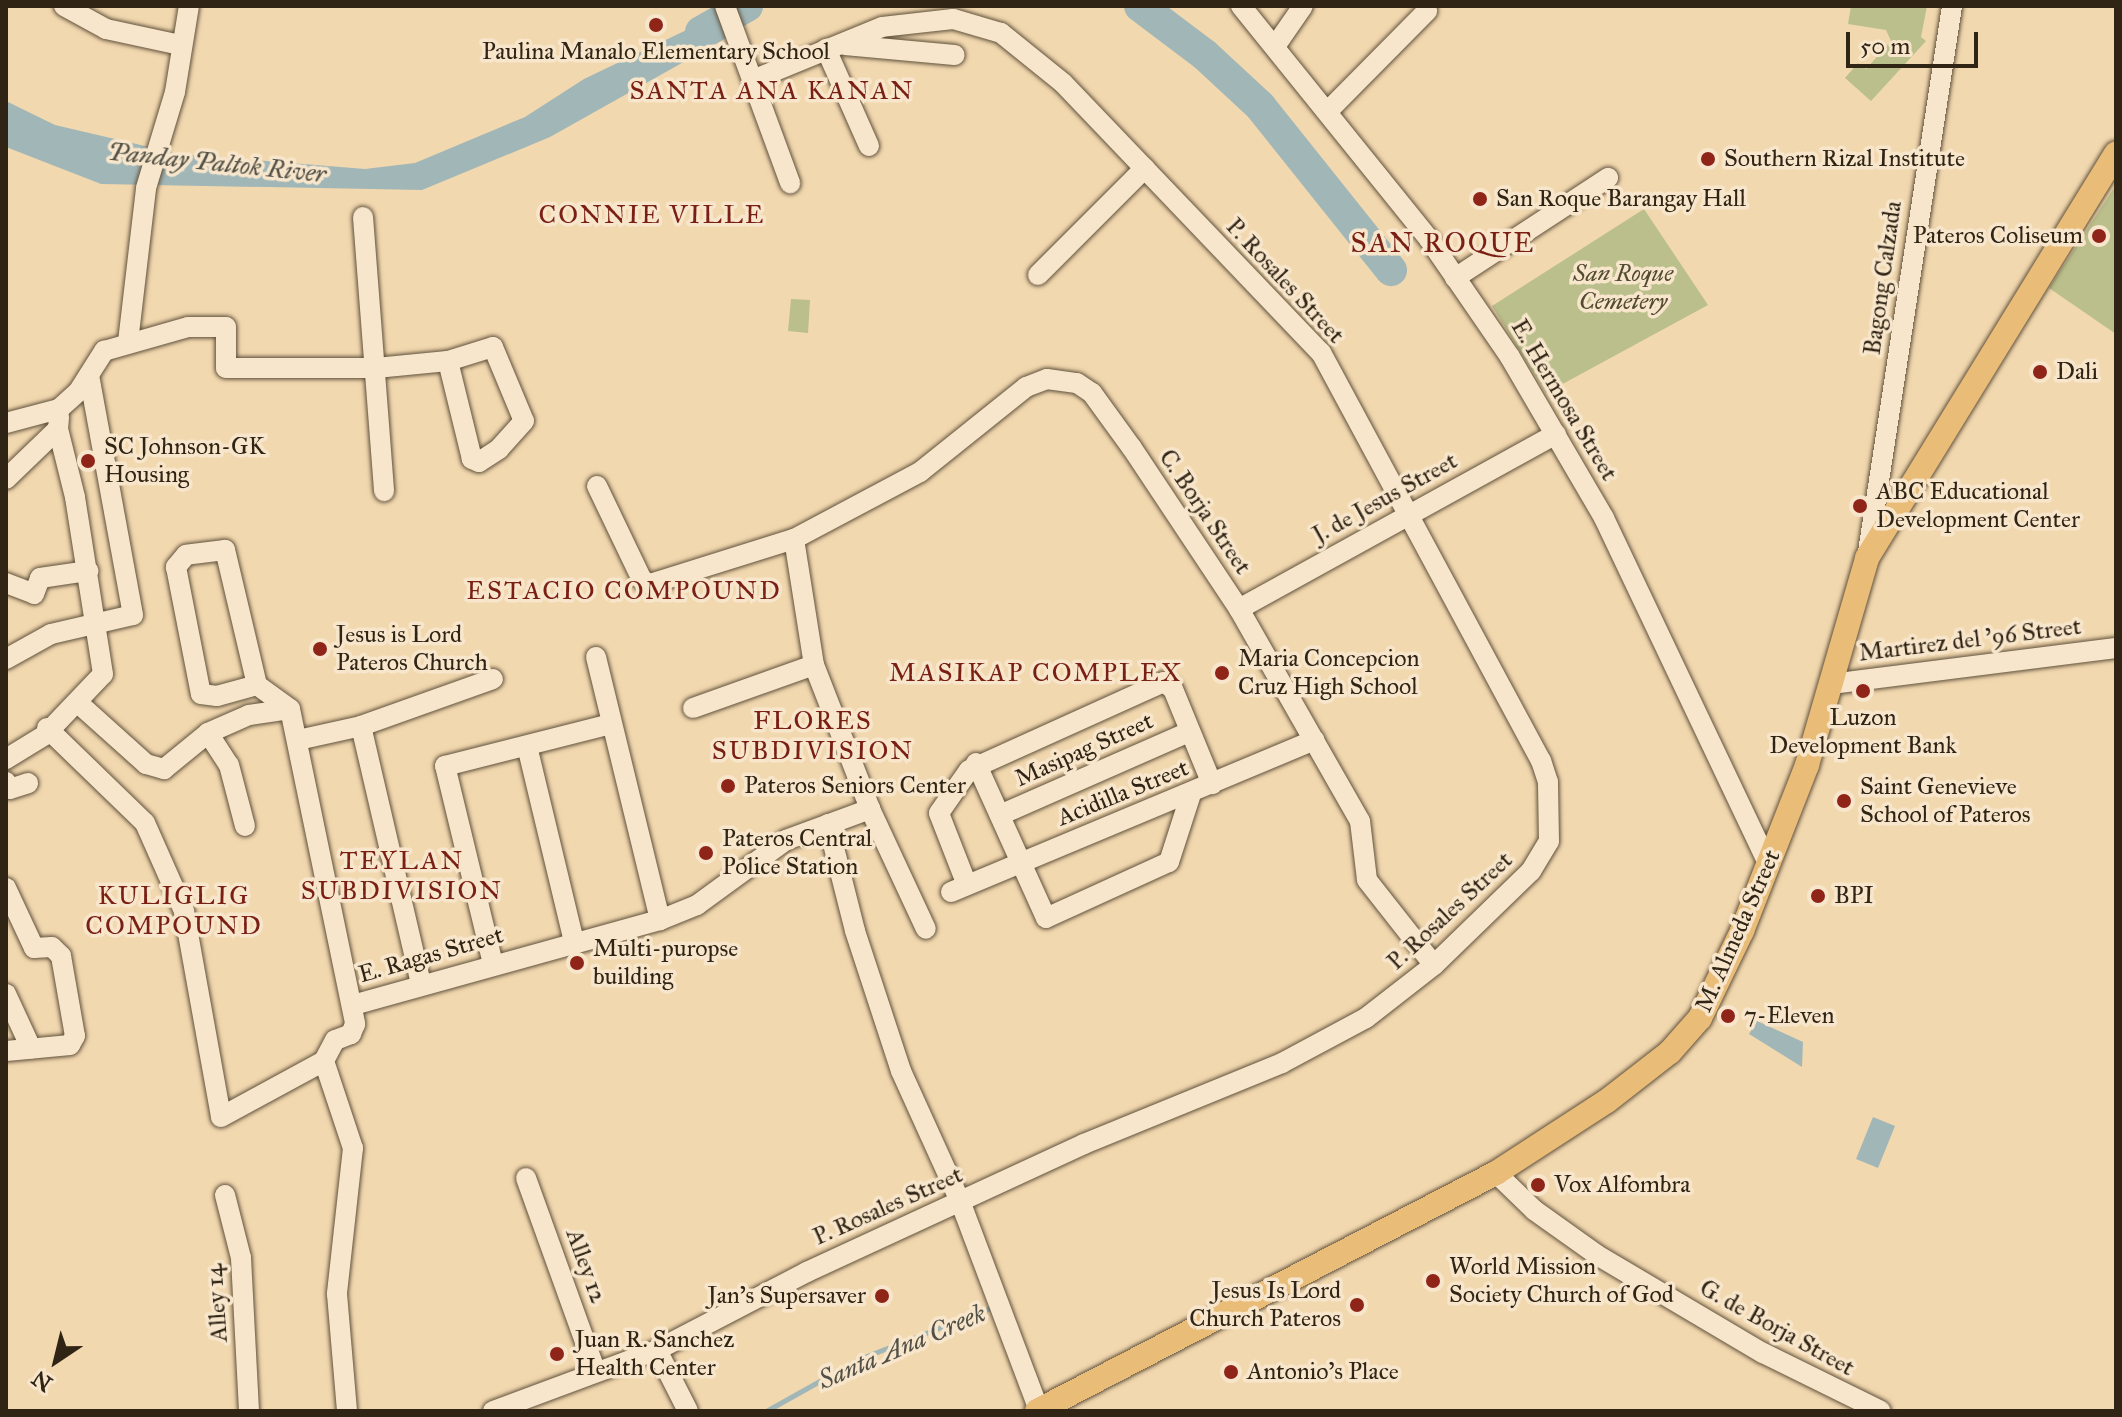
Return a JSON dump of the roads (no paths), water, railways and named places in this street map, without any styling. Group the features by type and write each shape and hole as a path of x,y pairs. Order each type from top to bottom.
{"main road":[{"name":"M. Almeda Street","path":"1039,1411 1496,1173 1607,1101 1670,1052 1708,1002 1769,866 1831,684 1867,558 2116,154"}],"street":[{"path":"64,6 106,29 180,45"},
{"path":"128,342 146,188 175,92 180,45 189,6"},
{"name":"E. Hermosa Street","path":"1241,6 1328,111 1455,278 1556,434 1604,518 1769,866"},
{"path":"1276,45 1303,6"},
{"name":"Bagong Calzada","path":"1867,558 1952,6"},
{"path":"726,9 753,80 758,106 790,183"},
{"path":"1328,111 1427,11"},
{"name":"P. Rosales Street","path":"493,1411 657,1350 807,1272 960,1201 1282,1063 1366,1018 1434,965 1539,861 1549,841 1549,804 1541,761 1321,353 1063,83 1001,33 979,23 916,20 831,46 753,80"},
{"path":"869,146 831,46 955,55"},
{"path":"1038,275 1145,168"},
{"path":"1455,278 1608,178"},
{"path":"363,217 384,491"},
{"path":"6,479 58,419 104,351 188,327 226,327 226,368 376,368 448,361 493,347 523,416 523,426 479,462 472,459 448,361"},
{"path":"6,659 51,634 129,619 134,611 89,376"},
{"name":"C. Borja Street","path":"597,486 645,583 794,539 920,472 1026,387 1064,379 1092,393 1239,609 1360,821 1367,880 1434,965"},
{"path":"6,423 58,419"},
{"path":"6,759 48,729 103,674 88,571 58,419"},
{"name":"J. de Jesus Street","path":"1239,609 1556,434"},
{"path":"794,539 814,665 870,809 926,929"},
{"path":"257,685 217,696 201,694 176,567 186,555 225,550 257,685 290,709 353,1005"},
{"path":"6,583 34,594 40,578 88,571"},
{"name":"Martirez del '96 Street","path":"1831,684 2116,648"},
{"path":"596,657 660,920"},
{"path":"693,708 814,665"},
{"path":"298,740 361,726 493,679"},
{"path":"1191,794 1169,862 1053,918 1041,912 976,763 1169,684 1212,784"},
{"path":"77,702 154,768 164,769 208,733 249,715 290,709"},
{"path":"493,964 443,772 449,764 611,724"},
{"path":"361,726 421,984"},
{"path":"48,729 145,823 184,911 221,1117 324,1061 353,1148 337,1294 347,1411"},
{"name":"Masipag Street","path":"1000,815 1189,732"},
{"path":"208,733 229,765 245,826"},
{"name":"Acidilla Street","path":"976,763 939,813 959,888 1315,740"},
{"path":"527,746 574,942"},
{"path":"6,782 10,789 28,783"},
{"name":"E. Ragas Street","path":"324,1061 335,1040 351,1034 353,1005 660,920 697,905 786,840 870,809"},
{"path":"828,824 855,931 901,1071 960,1201 1039,1411"},
{"path":"6,888 34,948 52,947 61,956 75,1036 70,1045 6,1051"},
{"path":"6,994 31,1048"},
{"name":"G. de Borja Street","path":"1496,1173 1534,1210 1609,1263 1763,1353 1881,1411"},
{"name":"Alley 12","path":"526,1178 596,1372"},
{"name":"Alley 14","path":"225,1195 241,1258 249,1411"},
{"path":"657,1350 688,1411"}],"water":[{"name":"Panday Paltok River","path":"720,14 730,36 550,137 422,190 101,184 6,147 6,101 55,125 179,154 365,169 415,163 525,117 584,79"},
{"path":"1757,1021 1803,1042 1802,1067 1749,1034"},
{"path":"1873,1117 1895,1126 1878,1168 1856,1159"}],"waterway":[{"name":"Santa Ana Creek","path":"701,32 747,6"},
{"name":"Santa Ana Creek","path":"1140,6 1205,55 1260,106 1391,270"},
{"name":"Santa Ana Creek","path":"766,1411 859,1359 993,1307"}],"place":[{"name":"Paulina Manalo Elementary School","path":"656,25"},
{"name":"Southern Rizal Institute","path":"1708,159"},
{"name":"San Roque Barangay Hall","path":"1480,199"},
{"name":"Pateros Coliseum","path":"2099,236"},
{"name":"Dali","path":"2040,372"},
{"name":"SC Johnson-GK Housing","path":"88,461"},
{"name":"ABC Educational Development Center","path":"1860,506"},
{"name":"Jesus is Lord Pateros Church","path":"320,649"},
{"name":"Maria Concepcion Cruz High School","path":"1222,673"},
{"name":"Luzon Development Bank","path":"1863,691"},
{"name":"Pateros Seniors Center","path":"728,786"},
{"name":"Saint Genevieve School of Pateros","path":"1844,801"},
{"name":"Pateros Central Police Station","path":"706,853"},
{"name":"BPI","path":"1818,896"},
{"name":"Multi-puropse building","path":"577,963"},
{"name":"7-Eleven","path":"1728,1016"},
{"name":"Vox Alfombra","path":"1538,1185"},
{"name":"World Mission Society Church of God","path":"1433,1281"},
{"name":"Jan's Supersaver","path":"882,1296"},
{"name":"Jesus Is Lord Church Pateros","path":"1357,1305"},
{"name":"Juan R. Sanchez Health Center","path":"557,1354"},
{"name":"Antonio's Place","path":"1231,1372"}],"district":[{"name":"SANTA ANA KANAN","path":"772,91"},
{"name":"CONNIE VILLE","path":"652,215"},
{"name":"SAN ROQUE","path":"1443,243"},
{"name":"ESTACIO COMPOUND","path":"624,591"},
{"name":"MASIKAP COMPLEX","path":"1036,673"},
{"name":"FLORES SUBDIVISION","path":"813,736"},
{"name":"TEYLAN SUBDIVISION","path":"402,876"},
{"name":"KULIGLIG COMPOUND","path":"174,911"}],"park label":[{"name":"San Roque Cemetery","path":"1623,288"}]}
